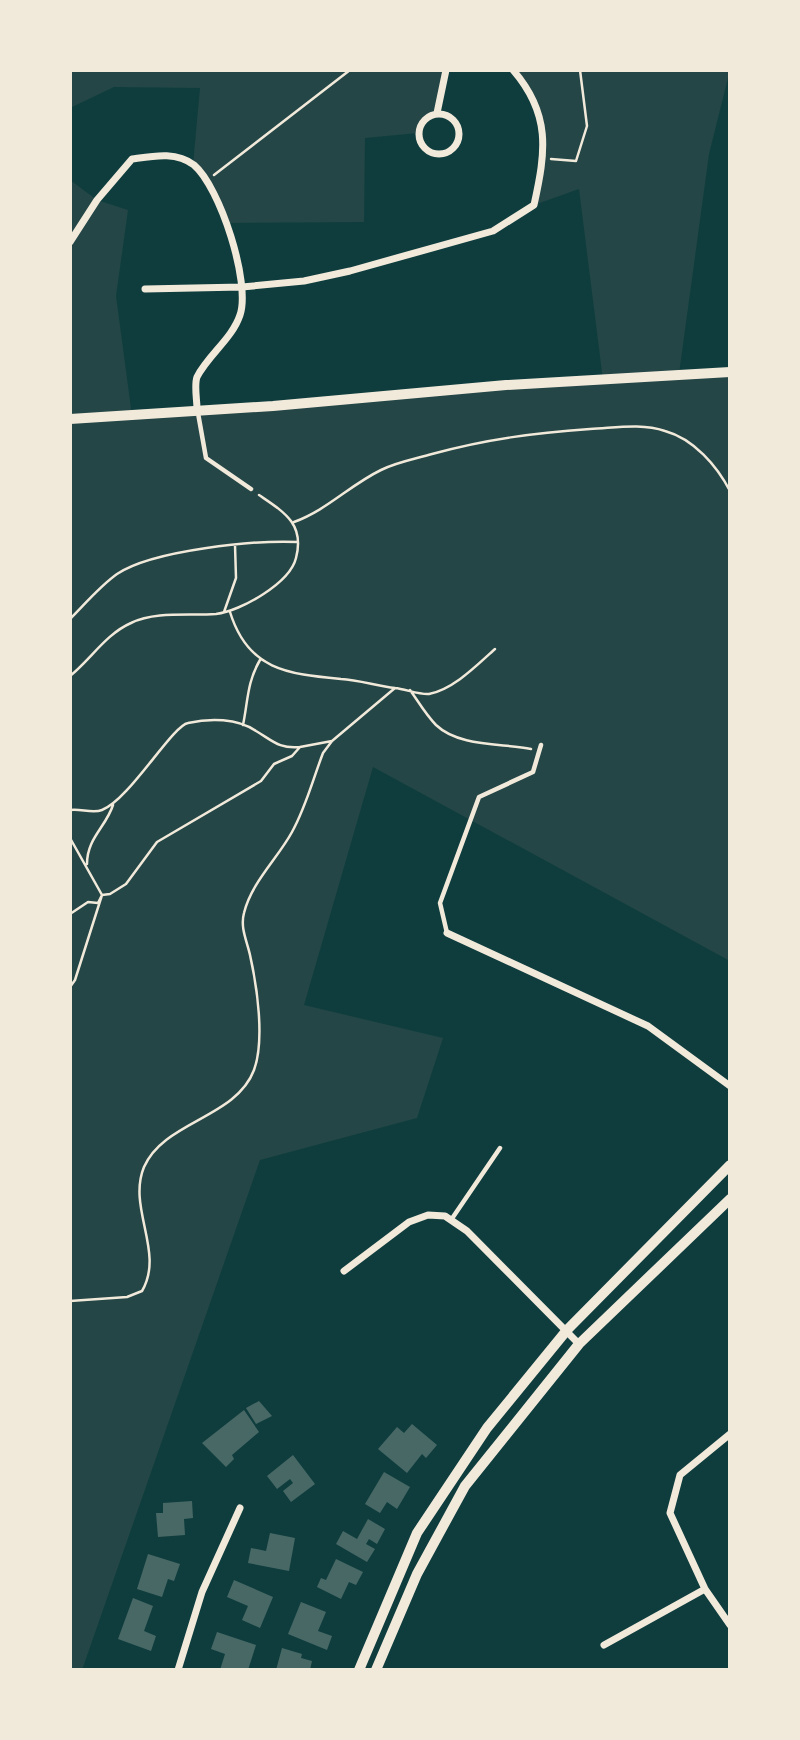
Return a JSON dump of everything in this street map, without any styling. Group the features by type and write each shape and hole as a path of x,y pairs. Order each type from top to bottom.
{"street":[{"path":"437,113 446,70"},
{"path":"145,289 242,287 304,281 493,231 534,205 544,159 543,123 530,95 513,70"},
{"path":"437,113 450,116 458,125 458,145 446,155 427,152 418,133 427,117 437,113"},
{"path":"70,242 97,200 132,159 166,154 193,165 207,182 227,223 242,287 240,314 225,342 196,379 197,409"},
{"path":"70,419 730,372"},
{"path":"447,933 648,1026 730,1086"},
{"path":"359,1670 417,1533 487,1428 567,1330 730,1165"},
{"path":"376,1670 416,1574 465,1486 579,1343 730,1199"},
{"path":"344,1270 409,1222 428,1214 444,1216 467,1231 579,1343"},
{"path":"730,1434 680,1475 670,1513 705,1589 730,1625"},
{"path":"178,1670 202,1592 240,1508"},
{"path":"604,1645 705,1589"}],"lane":[{"path":"197,409 206,458 251,489"},
{"path":"447,933 440,903 479,797 533,772 540,748"},
{"path":"451,1220 500,1147"}],"path":[{"path":"207,182 349,70"},
{"path":"544,159 576,161 587,126 580,70"},
{"path":"294,522 319,511 369,477 392,465 489,439 622,426 666,431 692,445 704,455 730,491"},
{"path":"70,676 109,638 131,623 158,617 230,612 286,578 293,567 298,542 294,522 284,510 251,489"},
{"path":"70,619 109,580 130,568 235,544 298,542"},
{"path":"224,612 236,578 235,544"},
{"path":"230,612 236,633 260,660 308,678 344,679 426,695 441,690 468,673 495,649"},
{"path":"243,725 247,708 245,696 260,660"},
{"path":"70,1301 127,1297 142,1291 151,1269 141,1198 145,1164 168,1139 226,1102 250,1078 255,1068 260,1030 250,954 244,933 244,912 255,887 290,836 318,765 332,741 395,688"},
{"path":"410,690 436,725 447,733 459,738 540,748"},
{"path":"70,810 100,811 114,803 159,755 181,725 211,719 243,725 284,748 332,741"},
{"path":"102,895 110,894 126,884 157,842 261,782 274,764 292,756 300,747"},
{"path":"87,864 91,839 111,813 114,803"},
{"path":"70,838 102,895 75,980 70,987"},
{"path":"70,914 88,902 98,903 102,895"}],"shaded area":[{"path":"70,70 446,70 437,113 427,117 418,133 365,138 364,222 227,223 193,165 200,88 114,87 70,108"},
{"path":"515,70 730,70 709,154 679,374 730,372 730,961 373,767 304,1005 443,1038 417,1118 260,1160 82,1670 70,1670 70,180 97,200 128,210 116,296 132,416 603,380 579,189 534,205 543,123"}],"building":[{"path":"259,1401 272,1416 256,1424 246,1408"},
{"path":"244,1410 259,1432 232,1455 234,1459 226,1467 202,1443"},
{"path":"412,1424 437,1445 426,1458 422,1454 407,1473 378,1449 397,1427 404,1433"},
{"path":"293,1455 315,1484 291,1502 283,1491 293,1483 290,1479 277,1489 267,1476"},
{"path":"384,1472 410,1487 397,1509 387,1502 380,1513 365,1504"},
{"path":"192,1501 193,1518 184,1519 185,1535 158,1537 156,1513 163,1513 163,1503"},
{"path":"368,1519 385,1529 377,1544 369,1539 366,1544 375,1549 367,1562 336,1544 343,1531 357,1539"},
{"path":"270,1533 295,1538 289,1571 248,1563 251,1548 266,1551"},
{"path":"148,1554 180,1564 174,1581 168,1579 162,1597 137,1589"},
{"path":"336,1559 363,1572 356,1585 349,1582 341,1599 317,1587 321,1578 326,1580"},
{"path":"234,1580 273,1597 260,1628 242,1620 248,1606 227,1597"},
{"path":"133,1598 153,1606 144,1631 156,1636 151,1651 118,1639"},
{"path":"301,1602 326,1612 318,1631 332,1636 327,1650 288,1634"},
{"path":"217,1632 256,1645 248,1670 220,1670 225,1654 211,1649"},
{"path":"282,1648 302,1654 301,1658 312,1661 310,1670 276,1670"}]}
